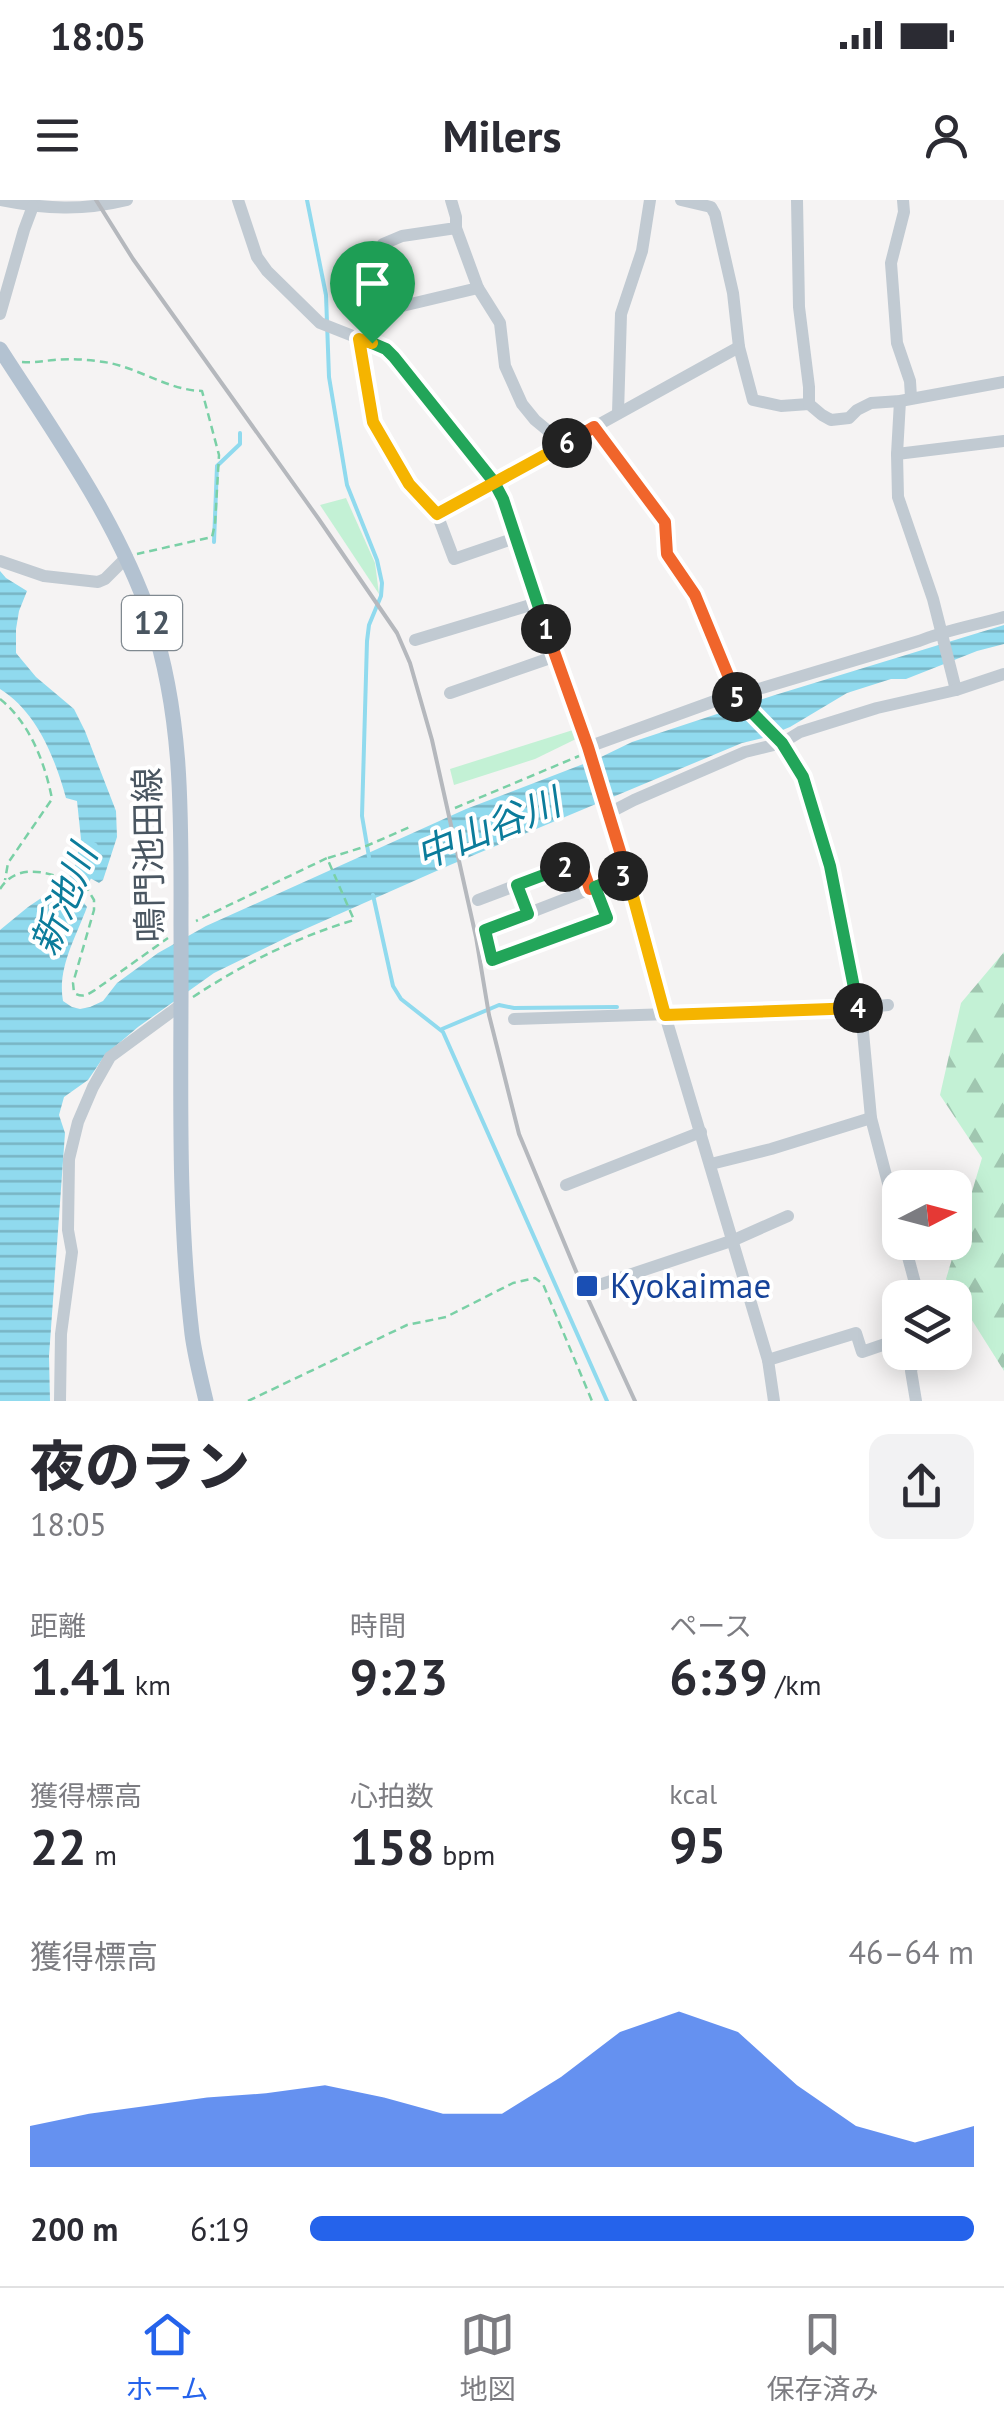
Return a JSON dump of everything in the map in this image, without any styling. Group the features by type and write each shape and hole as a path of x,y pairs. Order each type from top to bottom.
{"main road":[{"name":"鳴門池田線","path":"3,354 92,491 127,556 151,621 175,720 181,797 181,1206 193,1338 206,1401"}],"street":[{"path":"2,200 71,209 127,200"},
{"path":"238,200 257,257 267,272 320,324 386,349 494,482 503,499 609,810 665,1015 768,1360 774,1401"},
{"path":"451,200 456,228 478,288 500,323 501,352 522,404 564,444"},
{"path":"618,413 621,314 642,251 650,200"},
{"path":"681,200 711,207 714,214 753,400 781,406 809,404 831,420 848,418 871,404 1004,382"},
{"path":"796,200 809,404"},
{"path":"903,200 904,212 891,264 897,343 910,380 897,454 898,497 933,599 956,688"},
{"path":"0,314 31,206"},
{"path":"456,228 402,236 383,244 386,266 377,312 366,341 373,422 409,484 437,514 454,559 515,538"},
{"path":"377,312 478,288"},
{"path":"437,514 739,347"},
{"path":"594,427 665,522 667,554 695,595 737,697 779,740 803,777 836,896 859,1008 871,1118 885,1170"},
{"path":"897,454 1004,441"},
{"path":"0,561 44,576 98,582 106,580 127,556"},
{"path":"416,640 537,604"},
{"path":"590,751 762,688 1004,617"},
{"path":"450,692 556,656"},
{"path":"609,810 800,732 1004,674"},
{"path":"478,900 580,861 593,888 607,918 492,960 485,930 528,914 593,888 627,874"},
{"path":"517,885 528,914"},
{"path":"60,1401 61,1334 72,1252 68,1230 69,1159 78,1122 110,1057 182,1000"},
{"path":"514,1019 888,1005"},
{"path":"711,1164 871,1118"},
{"path":"566,1184 701,1132"},
{"path":"602,1284 734,1240 788,1216"},
{"path":"768,1360 856,1333 862,1352 882,1345"},
{"path":"911,1370 916,1401"}],"path":[{"path":"3,354 37,364 55,360 113,364 159,382 202,391 219,454 212,537 127,556"},
{"path":"0,699 12,709 44,762 52,799 8,863 0,889"},
{"path":"454,808 590,751"},
{"path":"5,882 22,873 42,871 87,888 92,894 94,910 73,983 74,992 80,996 232,902 412,826"},
{"path":"182,1000 235,969 354,920 328,861"},
{"path":"248,1401 407,1325 446,1317 513,1283 536,1278 544,1284 592,1401"}],"green space":[{"path":"346,498 375,563 379,594 320,505"},
{"path":"573,730 576,739 535,759 454,785 450,769"},
{"path":"1004,952 1004,1371 972,1320 972,1280 946,1279 952,1260 972,1260 972,1192 982,1158 940,1095 961,1003"}],"water":[{"path":"0,571 27,591 19,611 16,653 36,677 74,709 116,811 117,837 99,883 74,869 81,839 77,801 66,798 50,752 34,723 0,689"},
{"name":"中山谷川","path":"1004,625 1004,644 906,679 891,679 847,693 790,727 742,743 294,934 214,973 138,1027 105,1055 88,1080 64,1097 59,1115 65,1133 49,1356 50,1401 0,1401 0,930 28,907 59,886 77,894 87,907 69,953 62,989 63,1001 72,1007 90,1007 103,1001 117,983 158,953 206,926 466,809 632,742"}],"waterway":[{"path":"307,200 326,295 329,377 347,485 377,560 382,583 367,641 362,816 369,857"},
{"path":"214,542 217,466 240,444 240,433"},
{"name":"新池川","path":"61,914 90,851"},
{"path":"373,895 393,986 401,999 443,1032 607,1401"},
{"path":"442,1029 499,1005 617,1007"}],"railway":[{"path":"96,200 133,259 397,633 410,663 432,740 476,937 489,1015 519,1134 635,1401"}],"place":[{"name":"Kyokaimae","path":"587,1286"}],"route":[{"path":"372,343 359,339 373,422 409,484 437,514 494,482 594,427 665,522 667,554 695,595 734,694 782,743 803,777 830,866 859,1008 665,1015 627,874 595,887 607,918 492,960 485,930 528,914 517,885 580,861 590,889 627,874 503,499 494,482 394,357 372,343"}]}
